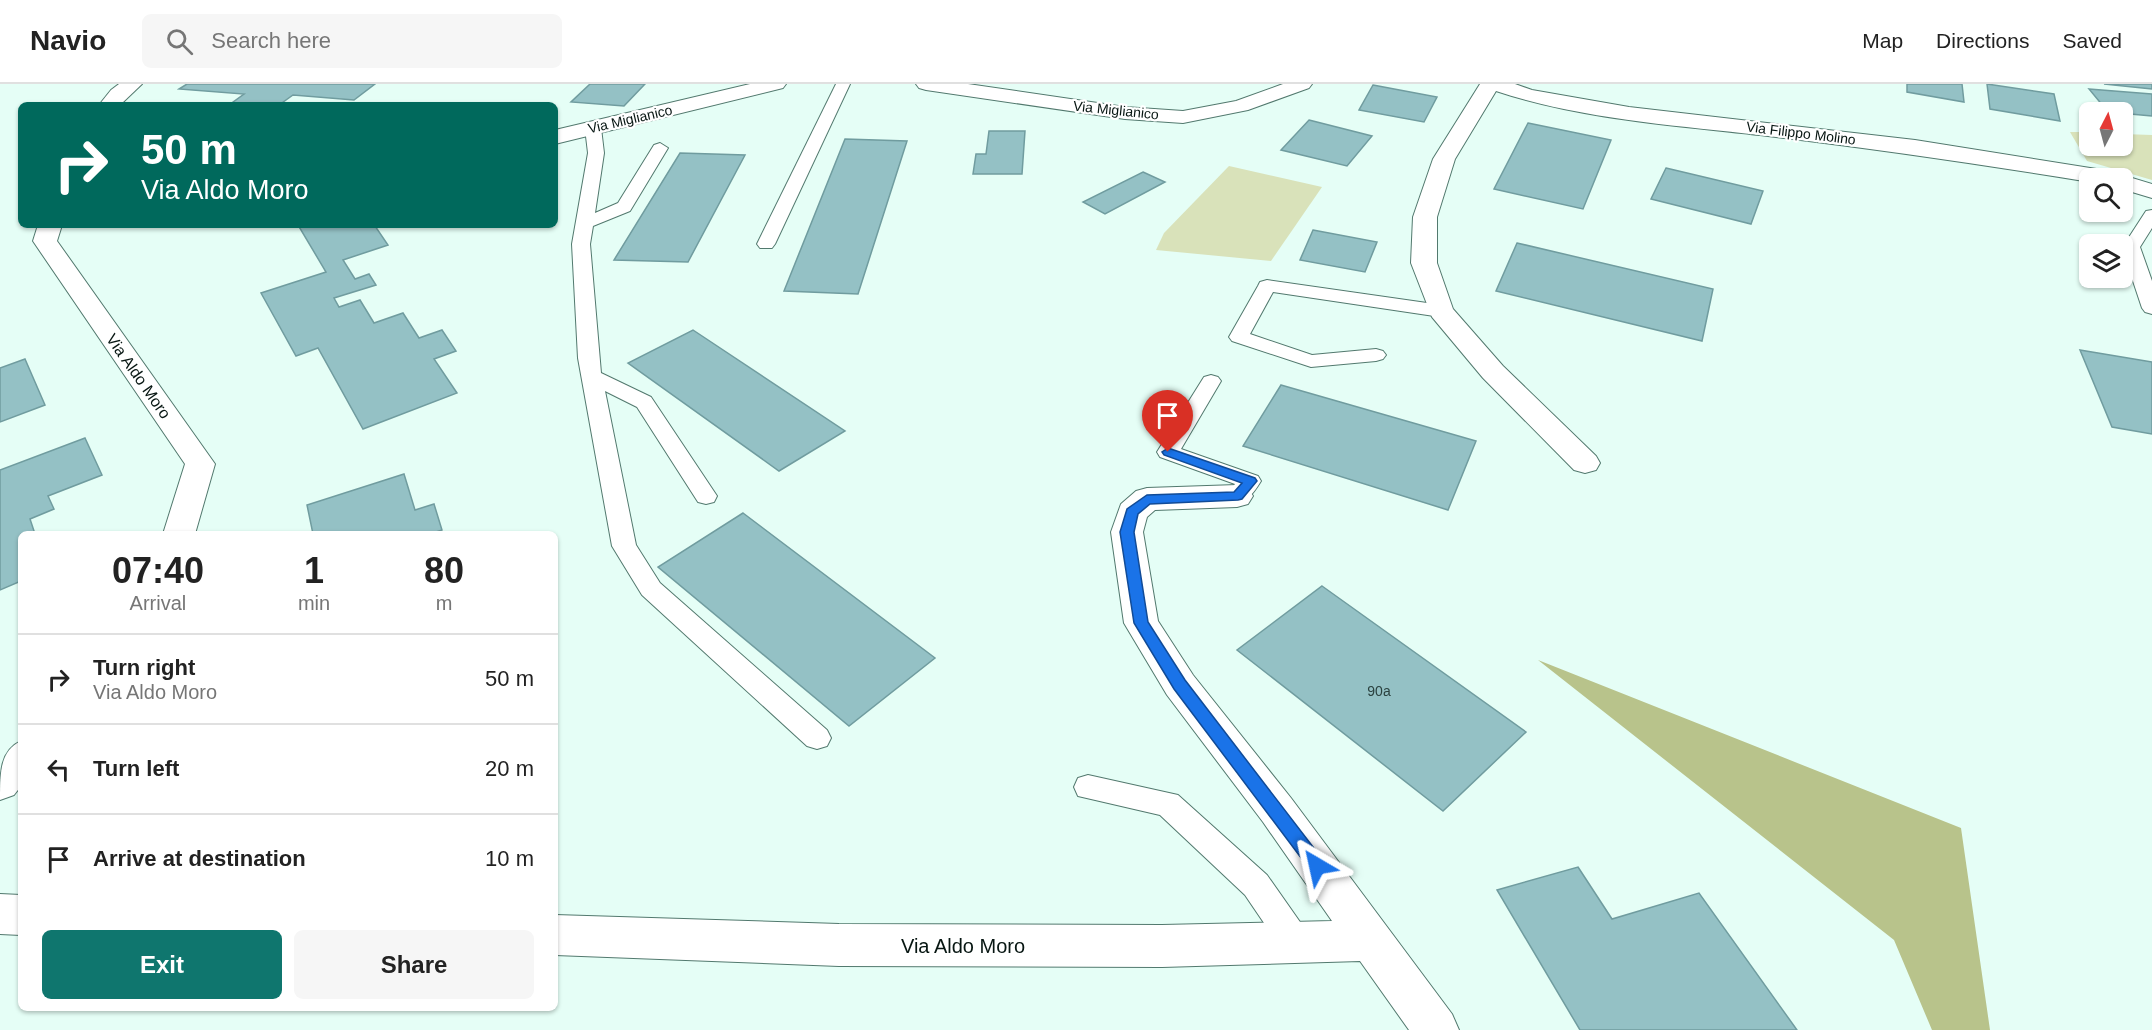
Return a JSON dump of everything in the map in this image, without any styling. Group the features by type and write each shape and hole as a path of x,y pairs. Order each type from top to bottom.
{"street":[{"name":"Via Miglianico","path":"558,136 776,84"},
{"name":"Via Miglianico","path":"926,84 1125,113 1183,117 1241,106 1302,84"},
{"path":"1490,84 1444,159 1425,217 1424,262 1441,311 1493,372 1585,463"},
{"name":"Via Filippo Molino","path":"1495,84 1528,95 1629,113 1915,147 2079,173"},
{"path":"2133,185 2152,191"},
{"name":"Via Aldo Moro","path":"49,228 45,241 200,464 180,531"},
{"path":"1238,496 1147,500 1132,512 1127,532 1141,623 1180,685 1277,810 1436,1030"},
{"path":"0,783 18,761"},
{"path":"0,914 18,915"},
{"name":"Via Aldo Moro","path":"558,935 851,945 1162,946 1371,940"}],"lane":[{"path":"766,244 843,84"},
{"path":"593,128 596,153 581,244 588,358 624,546 651,589 817,738"},
{"path":"584,223 624,207 660,148"},
{"path":"2152,215 2148,218 2132,247 2152,308"},
{"path":"1376,355 1311,361 1239,338 1267,286 1441,311"},
{"path":"592,377 644,402 706,496"},
{"path":"1211,381 1168,452 1250,481 1238,496"},
{"path":"1088,787 1168,804 1256,885 1296,943"}],"green space":[{"path":"2070,132 2079,132 2079,147"},
{"path":"2133,134 2152,135 2152,180 2133,174 2133,168 2111,168 2087,161 2084,156 2133,156"},
{"path":"1229,166 1322,187 1271,261 1156,250 1164,233"},
{"path":"1538,660 1961,828 1990,1030 1932,1030 1894,940"}],"building":[{"path":"187,84 375,84 354,100 293,95 283,102 233,102 244,94 179,89"},
{"path":"590,84 645,84 624,106 571,102"},
{"path":"1907,84 1962,84 1964,102 1907,92"},
{"path":"1987,84 2054,94 2060,121 1990,109"},
{"path":"2104,84 2152,84 2152,89"},
{"path":"1373,85 1437,97 1424,122 1359,110"},
{"path":"2089,89 2152,94 2152,116 2133,114 2133,102 2100,102"},
{"path":"1309,120 1372,136 1347,166 1281,150"},
{"path":"1528,123 1611,140 1583,209 1494,189"},
{"path":"989,131 1025,131 1022,174 973,174 976,154 986,154"},
{"path":"845,139 907,141 858,294 784,291"},
{"path":"680,153 745,155 688,262 614,260"},
{"path":"1666,168 1763,191 1751,224 1651,199"},
{"path":"1143,172 1165,182 1105,214 1083,202"},
{"path":"300,228 376,228 388,245 343,260 355,279 369,274 376,285 334,298 339,307 360,300 374,323 403,313 419,338 442,330 456,351 434,359 457,393 363,429 318,348 296,356 261,293 326,272"},
{"path":"1313,230 1377,242 1365,272 1300,260"},
{"path":"1517,243 1713,289 1702,341 1496,291"},
{"path":"693,330 845,431 779,471 628,363"},
{"path":"2080,350 2152,362 2152,434 2112,427"},
{"path":"25,359 45,405 0,422 0,368"},
{"path":"1281,385 1476,441 1448,510 1243,446"},
{"path":"85,438 102,475 48,496 54,509 30,519 34,531 18,531 18,582 0,590 0,470"},
{"path":"404,474 415,510 434,504 442,530 312,531 307,505"},
{"path":"743,513 935,658 849,726 658,567"},
{"path":"1322,586 1526,732 1443,811 1237,650"},
{"path":"1578,867 1612,919 1699,893 1797,1030 1580,1030 1497,890"}],"route":[{"path":"1168,452 1250,481 1238,496 1147,500 1132,512 1127,532 1141,623 1180,685 1277,810 1317,866"}]}
